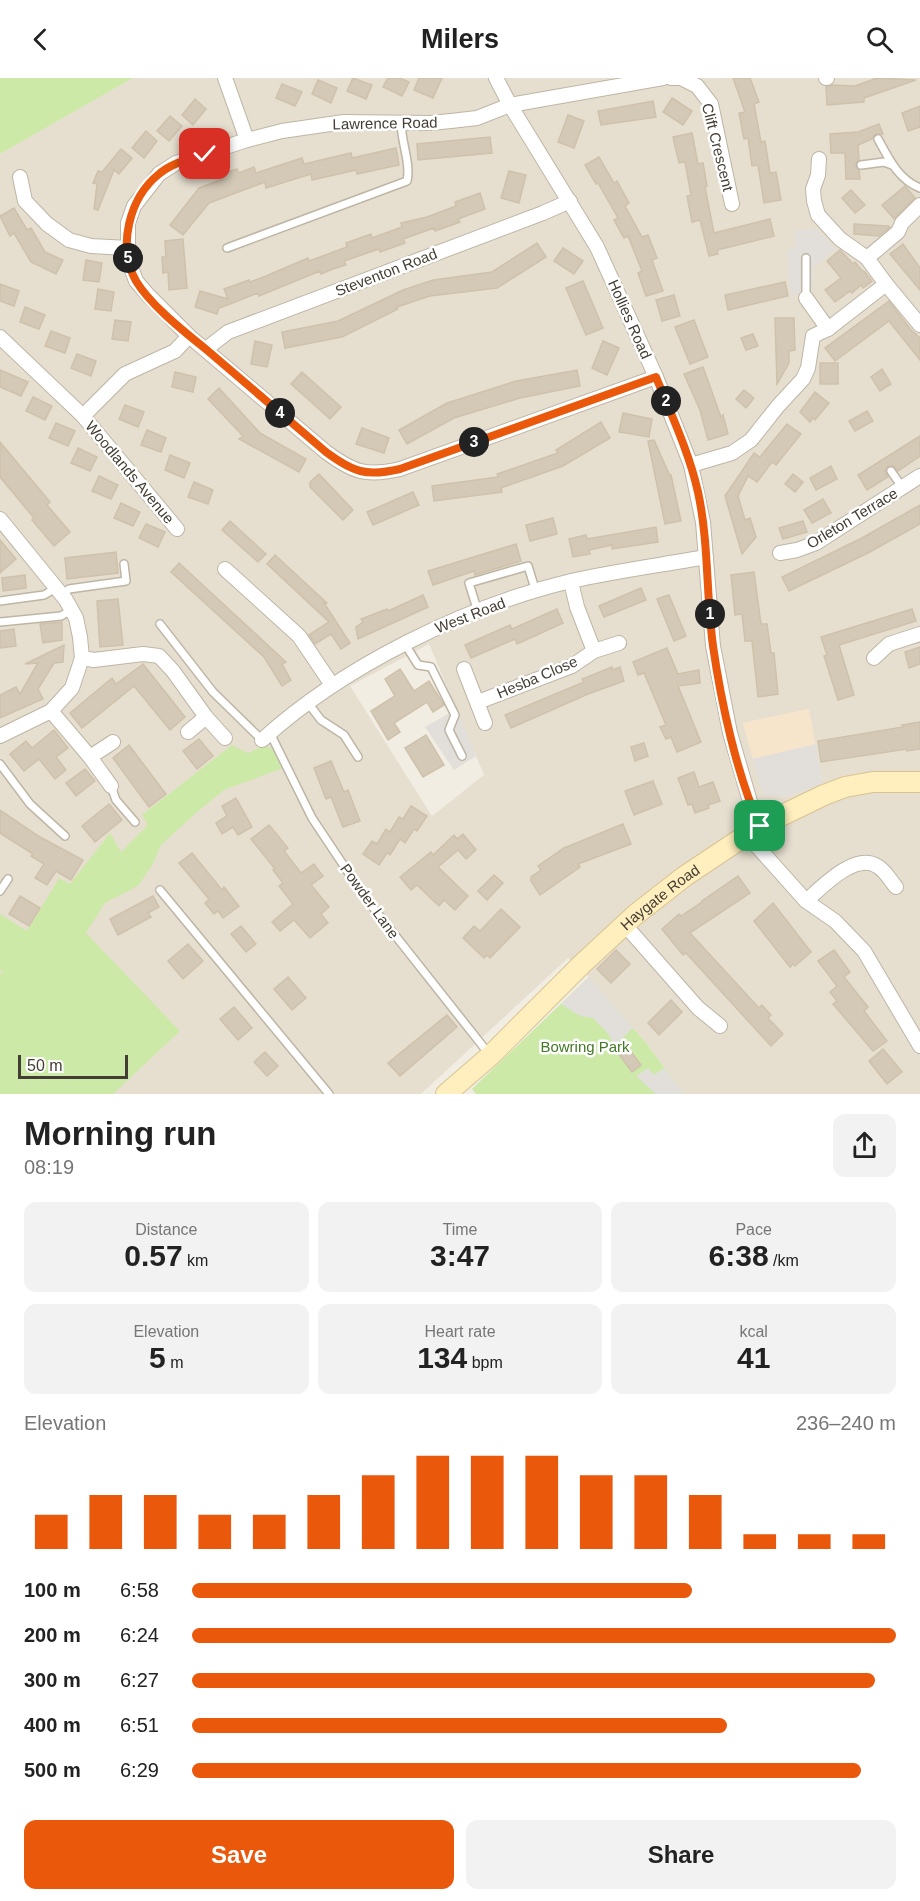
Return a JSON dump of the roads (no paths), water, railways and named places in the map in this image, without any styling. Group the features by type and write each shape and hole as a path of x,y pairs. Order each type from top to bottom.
{"street":[{"path":"225,78 247,140"},
{"name":"Hollies Road","path":"496,78 510,105 597,247 656,377 691,465 703,522 713,646 728,723 751,806 754,831 806,901 835,921 864,951 920,1046"},
{"path":"510,105 663,78"},
{"name":"Clift Crescent","path":"671,78 681,78 697,86 711,104 732,204"},
{"name":"Lawrence Road","path":"510,105 477,118 430,123 344,122 282,131 176,163 159,174 134,206 128,224 128,259 136,281 189,336 326,452 344,465 362,473 379,474 400,469 656,377"},
{"path":"819,159 818,175 813,189 818,215 840,239 867,258 886,285 920,325"},
{"path":"20,177 25,201 46,224 69,240 91,246 128,248"},
{"name":"Steventon Road","path":"206,350 228,332 570,201"},
{"path":"867,258 898,232 902,223 920,205"},
{"path":"691,465 732,453 751,440 778,406 803,380 808,368 813,336 828,329 886,285"},
{"path":"806,298 828,329"},
{"name":"Woodlands Avenue","path":"83,416 125,374 175,351 189,336"},
{"name":"Woodlands Avenue","path":"0,337 83,416 177,529"},
{"name":"Orleton Terrace","path":"780,553 816,543 920,476"},
{"path":"0,519 59,591 76,618 82,658 72,688 51,711 0,736"},
{"name":"West Road","path":"266,736 332,685 427,632 506,601 571,582 706,557"},
{"path":"225,569 299,636 332,685"},
{"name":"Hesba Close","path":"478,702 572,666 594,651 577,608 571,582"},
{"path":"874,658 889,644 920,633"},
{"path":"594,651 619,643"},
{"path":"82,658 94,660 143,654 159,656 225,738"},
{"path":"464,669 485,723"},
{"path":"51,711 111,786"},
{"path":"188,732 206,717"},
{"path":"90,757 113,742"},
{"name":"Haygate Road","path":"446,1094 490,1056 582,964 681,878 754,831 800,806 845,787 873,782 920,782"},
{"path":"806,901 849,866 866,862 877,866 896,887"},
{"path":"625,925 698,1008 720,1026"}],"lane":[{"path":"227,248 407,181 401,122"},
{"path":"878,139 892,165 908,183 920,189"},
{"path":"861,165 884,162 892,165"},
{"path":"806,258 806,298"},
{"path":"891,471 902,487"},
{"path":"0,601 44,596 69,589 126,581 124,564"},
{"path":"478,612 469,583 528,566 536,592"},
{"path":"0,622 61,615 71,610"},
{"name":"Powder Lane","path":"160,624 213,692 266,736 312,818 364,897 490,1056"},
{"path":"405,644 418,665 431,667 455,715 449,730 462,756"},
{"path":"308,703 321,720 344,735 358,757"},
{"path":"0,764 30,804 65,836"},
{"path":"111,786 116,800 135,822"},
{"path":"0,891 8,879"},
{"path":"160,890 329,1094"}],"park label":[{"name":"Bowring Park","path":"585,1046"}]}
